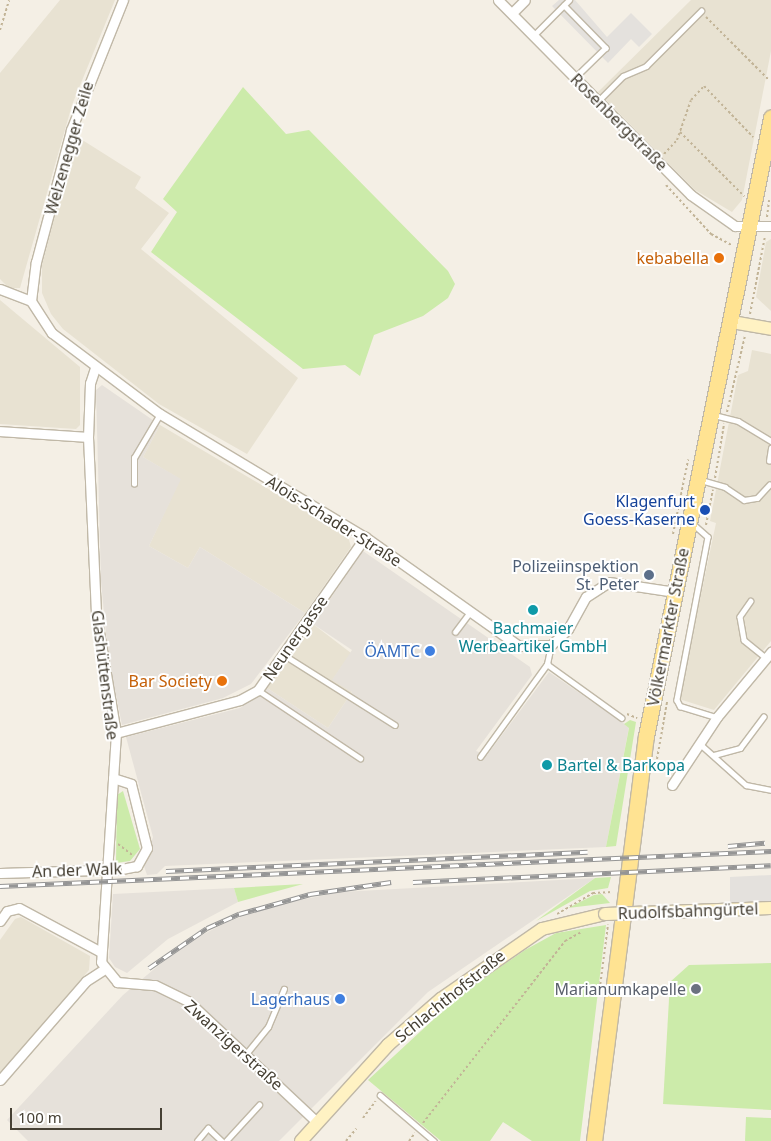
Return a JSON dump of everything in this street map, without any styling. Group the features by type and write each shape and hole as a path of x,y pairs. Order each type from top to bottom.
{"main road":[{"name":"Völkermarkter Straße","path":"594,1141 646,736 699,480 719,417 732,322 771,118"}],"street":[{"name":"Welzenegger Zeile","path":"31,301 36,262 71,130 122,0"},
{"name":"Rosenbergstraße","path":"498,0 656,161 724,220 750,229"},
{"path":"512,13 525,0"},
{"path":"750,229 771,226"},
{"path":"0,289 31,301"},
{"name":"Alois-Schader-Straße","path":"31,301 52,333 95,368 160,414 365,537 519,646 551,645"},
{"path":"732,322 771,329"},
{"name":"Glashüttenstraße","path":"95,368 90,383 88,437 96,614 116,734 100,952"},
{"path":"0,430 88,437"},
{"name":"Neunergasse","path":"116,734 240,700 258,690 365,537"},
{"path":"551,645 568,630 598,586 620,582 675,592"},
{"path":"672,785 717,716 769,655"},
{"name":"An der Walk","path":"0,873 116,870 137,866 147,848 131,784 112,778"},
{"path":"0,921 7,911 18,908 100,952 103,970 86,981 0,1080"},
{"name":"Rudolfsbahngürtel","path":"605,914 771,908"},
{"name":"Schlachthofstraße","path":"300,1141 415,1021 518,942 561,922 605,914"},
{"name":"Zwanzigerstraße","path":"103,970 117,982 155,985 172,991 246,1054 318,1122"}],"lane":[{"path":"533,36 569,0"},
{"path":"564,6 606,48 575,78"},
{"path":"598,101 624,76 646,66 701,11"},
{"path":"134,484 134,458 160,414"},
{"path":"719,417 771,441"},
{"path":"769,462 771,448"},
{"path":"699,480 714,483 744,500 757,498 769,484"},
{"path":"690,522 704,530 708,537 676,700 680,706 717,716"},
{"path":"751,601 740,617 744,640 769,655"},
{"path":"455,632 470,612"},
{"path":"480,756 547,664 551,645"},
{"path":"284,655 395,725"},
{"path":"547,664 622,718"},
{"path":"258,690 360,758"},
{"path":"714,755 740,748 764,717"},
{"path":"699,743 746,785 771,790"},
{"path":"246,1054 268,1027 284,989"},
{"path":"380,1095 434,1141"},
{"path":"226,1141 259,1105"},
{"path":"197,1141 208,1128 222,1141"}],"path":[{"path":"0,30 9,0"},
{"path":"701,11 768,79"},
{"path":"656,161 677,140 690,100 704,86 756,140"},
{"path":"680,132 745,197"},
{"path":"767,217 769,200"},
{"path":"752,307 761,251 766,235"},
{"path":"704,530 714,483 719,417 745,338"},
{"path":"656,766 668,693"},
{"path":"622,718 628,714 639,719"},
{"path":"114,841 135,857"},
{"path":"557,914 592,893 612,892"},
{"path":"419,1128 565,941 582,932"},
{"path":"363,1118 380,1095"},
{"path":"346,1141 356,1128"}],"shaded area":[{"path":"60,0 115,0 72,105 20,288 9,288 0,279 0,73"},
{"path":"559,0 575,0 607,37 631,13 652,34 639,47 631,39 608,63 552,6"},
{"path":"691,0 771,0 771,51 742,200 732,212 695,190 598,92"},
{"path":"76,136 141,177 135,188 169,213 141,249 298,378 247,454 159,404 63,329 51,314 42,293 42,265"},
{"path":"771,239 771,311 756,297 766,242"},
{"path":"0,300 80,367 80,425 76,429 0,424"},
{"path":"752,350 771,354 771,641 714,710 679,699 716,523 710,521 738,375 748,371"},
{"path":"102,385 160,425 143,457 181,479 149,546 188,568 200,547 305,613 251,684 223,698 122,725 108,655 101,581 96,390"},
{"path":"160,425 348,536 351,547 305,613 200,547 188,568 149,546 180,479 143,457"},
{"path":"363,551 530,667 532,675 476,751 487,755 549,672 629,727 606,847 165,866 157,874 147,875 144,866 153,837 126,737 240,708 267,688 328,728 352,692 332,680 352,650 313,624"},
{"path":"313,624 351,653 333,679 352,692 328,728 267,688"},
{"path":"771,875 771,901 730,903 730,877"},
{"path":"595,878 428,992 279,1141 28,1141 7,1120 123,995 183,945 227,922 271,906 340,892"},
{"path":"234,888 238,902 168,939 127,973 115,967 109,958 113,894"},
{"path":"21,917 90,956 89,970 0,1074 0,940 15,919"}],"green space":[{"path":"243,87 286,134 309,130 448,271 455,284 448,298 423,316 374,335 360,376 345,365 303,369 151,252 177,212 163,199"},
{"path":"630,720 636,722 616,846 606,847 629,728 624,724"},
{"path":"123,791 140,849 130,861 116,863 117,795"},
{"path":"611,877 608,888 590,891 536,921 595,878"},
{"path":"303,884 238,902 234,888"},
{"path":"602,894 610,903 568,908 594,895"},
{"path":"606,925 580,1141 532,1141 503,1122 490,1141 441,1141 368,1080 461,994 525,950 556,933"},
{"path":"771,963 771,1110 663,1104 670,982 689,965"},
{"path":"746,1117 771,1118 771,1141 745,1141"}],"railway":[{"path":"728,846 765,843"},
{"path":"0,886 771,851"},
{"path":"166,871 588,852"},
{"path":"413,882 771,865"},
{"path":"149,968 207,928 239,914 310,894 391,882"}],"place":[{"name":"kebabella","path":"719,258"},
{"name":"Klagenfurt Goess-Kaserne","path":"705,510"},
{"name":"Polizeiinspektion St. Peter","path":"649,575"},
{"name":"Bachmaier Werbeartikel GmbH","path":"533,610"},
{"name":"ÖAMTC","path":"430,651"},
{"name":"Bar Society","path":"222,681"},
{"name":"Bartel & Barkopa","path":"547,765"},
{"name":"Marianumkapelle","path":"696,989"},
{"name":"Lagerhaus","path":"340,999"}]}
